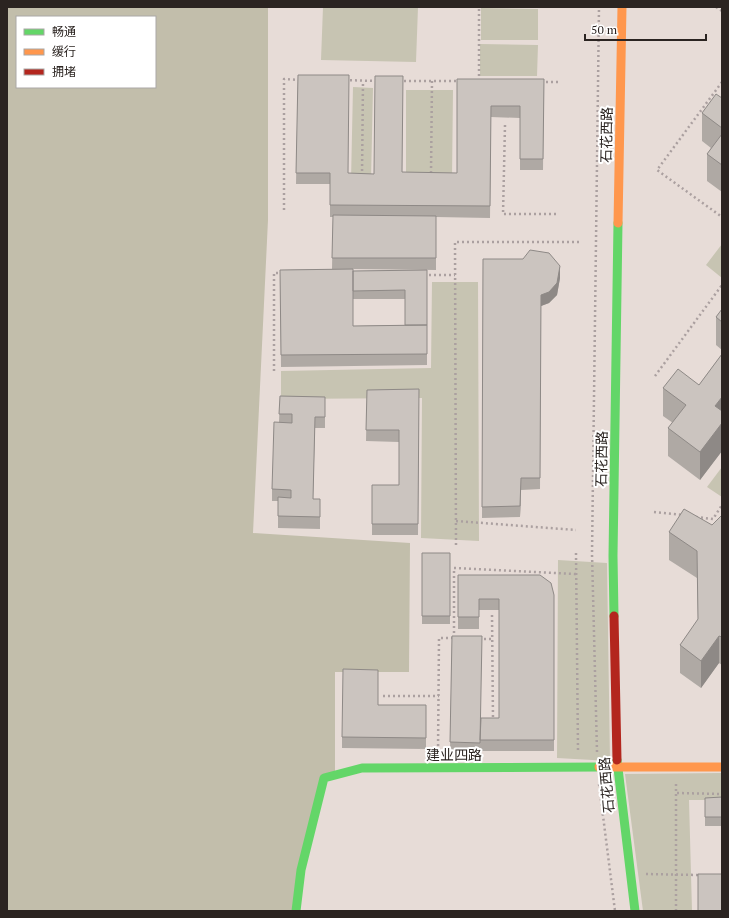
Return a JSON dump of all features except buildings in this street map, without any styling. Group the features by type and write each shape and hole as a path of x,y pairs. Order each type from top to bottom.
{"main road":[{"name":"石花西路","path":"622,7 613,556 617,767 635,911"},
{"name":"建业四路","path":"296,911 301,870 324,778 362,768 722,767"}],"path":[{"path":"479,7 479,82 486,82"},
{"path":"716,7 722,11"},
{"path":"284,210 284,79 308,80"},
{"path":"340,80 379,81"},
{"path":"362,177 364,81"},
{"path":"394,81 463,81"},
{"path":"431,174 432,81"},
{"path":"538,82 561,82"},
{"path":"722,82 657,170 722,217"},
{"path":"504,125 503,214 560,214"},
{"path":"456,545 455,242 580,242"},
{"path":"274,371 274,273 290,273"},
{"path":"424,275 455,275"},
{"path":"655,376 722,285"},
{"path":"654,512 712,519 722,505"},
{"path":"456,521 576,530"},
{"path":"576,553 578,768"},
{"path":"454,638 454,568 576,574"},
{"path":"492,615 493,724"},
{"path":"438,768 440,638 462,638"},
{"path":"477,639 492,639"},
{"path":"383,696 439,696"},
{"path":"676,767 676,911"},
{"path":"676,793 722,794"},
{"path":"630,874 707,875"}],"shaded area":[{"path":"7,7 268,7 268,220 253,533 410,543 409,672 335,672 335,774 323,777 296,911 7,911"},
{"path":"323,7 418,7 416,62 321,60"},
{"path":"481,8 538,9 538,40 481,40"},
{"path":"480,44 538,45 537,76 480,76"},
{"path":"353,87 373,88 371,181 351,181"},
{"path":"406,90 453,90 452,178 406,178"},
{"path":"722,244 722,278 706,265"},
{"path":"432,282 478,282 479,541 421,538 422,398 281,399 281,371 431,368"},
{"path":"722,467 722,497 707,487"},
{"path":"558,560 607,563 610,761 557,758"},
{"path":"722,773 722,800 689,800 692,911 643,911 625,774"}],"traffic: fast":[{"path":"614,616 613,556 618,223"},
{"path":"617,760 635,911"},
{"path":"296,911 301,870 324,778 362,768 599,767"}],"traffic: slow":[{"path":"618,223 622,7"},
{"path":"599,767 722,767"}],"traffic: jam":[{"path":"614,616 617,760"}]}
